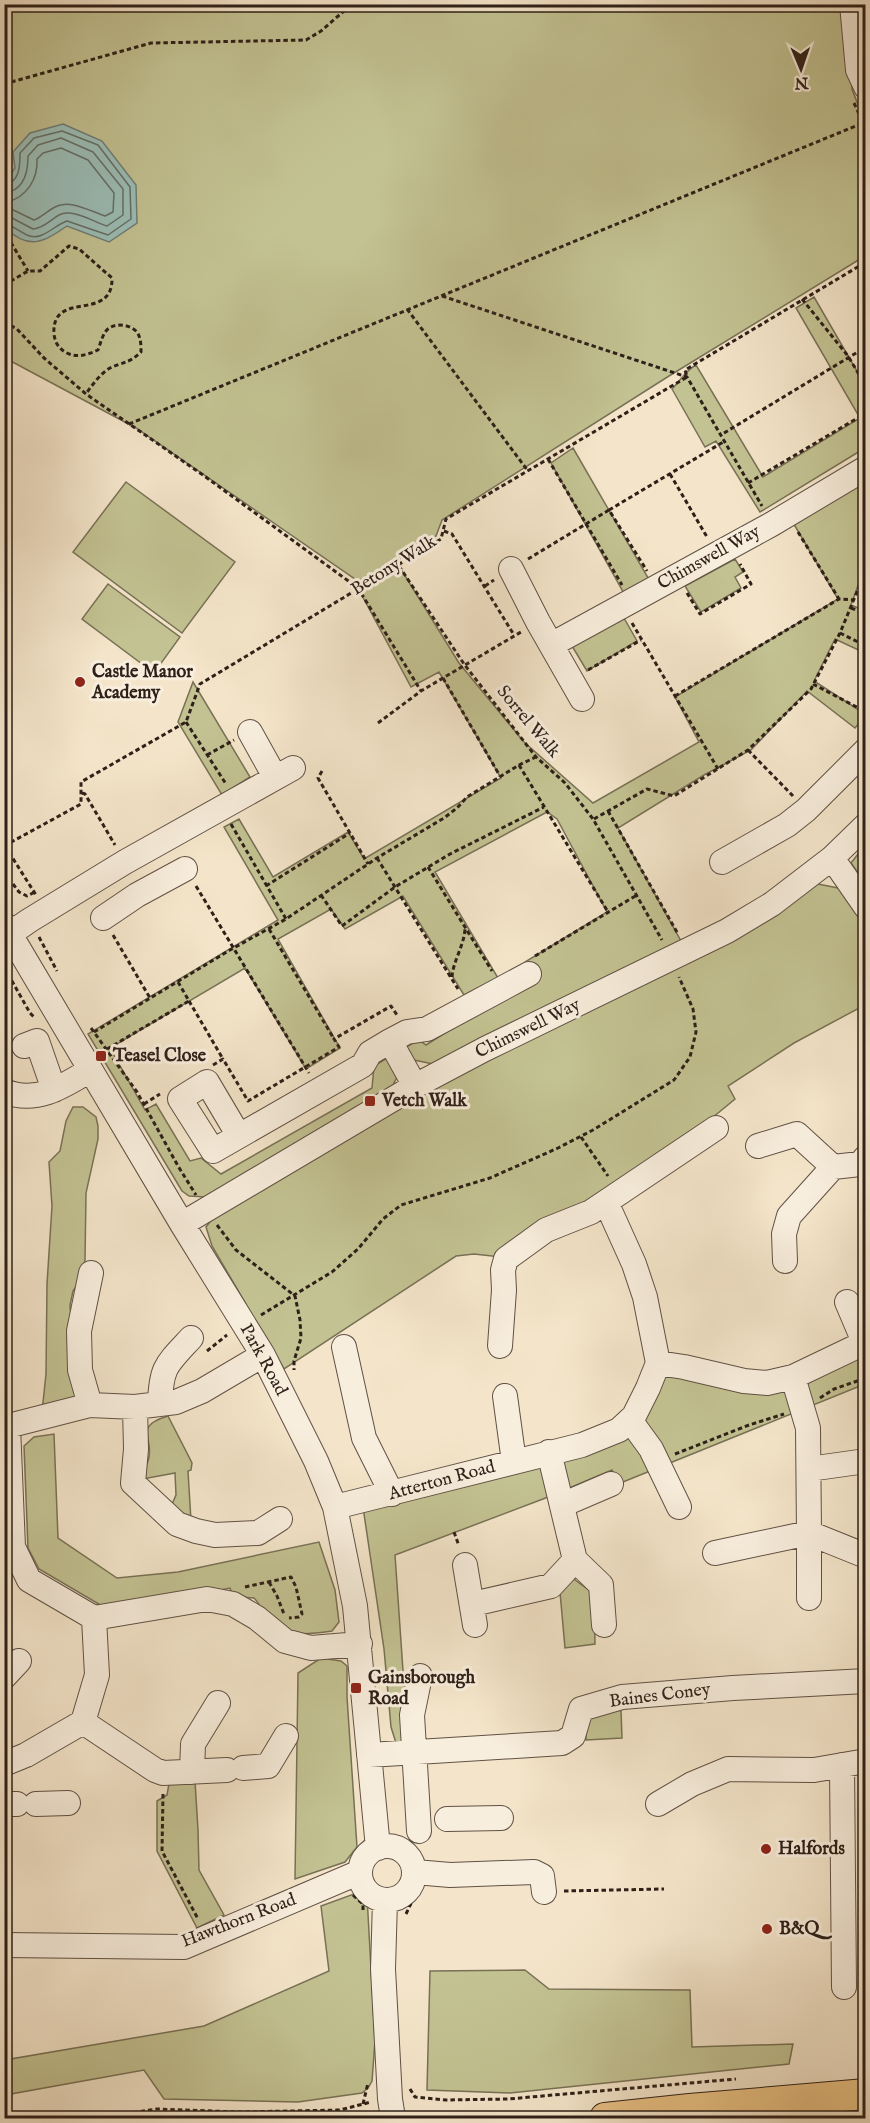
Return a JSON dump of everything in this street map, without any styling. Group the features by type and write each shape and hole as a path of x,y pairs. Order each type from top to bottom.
{"main road":[{"path":"605,2118 866,2094"}],"street":[{"path":"852,4 858,69 866,87"},
{"name":"Chimswell Way","path":"551,645 780,519 866,468"},
{"path":"511,569 576,690"},
{"path":"8,929 39,902 122,864 284,773 250,732"},
{"path":"723,862 787,825 806,810 866,750"},
{"name":"Chimswell Way","path":"182,1224 415,1086 547,1018 727,931 771,904 831,858 866,825"},
{"path":"831,858 866,906"},
{"path":"122,864 137,895"},
{"path":"103,918 137,895 185,868"},
{"name":"Park Road","path":"8,929 182,1224 263,1355 316,1461 335,1508 355,1606 360,1644 378,1848"},
{"path":"239,1136 363,1065 370,1053 396,1032 427,1029 529,974"},
{"path":"396,1032 415,1086"},
{"path":"24,1046 37,1041 54,1090"},
{"path":"4,1091 41,1095 90,1070"},
{"path":"500,1346 503,1270 506,1259 546,1230 591,1212 716,1128"},
{"path":"758,1146 797,1134 833,1167"},
{"path":"785,1261 784,1234 789,1215 833,1167 864,1164"},
{"path":"613,1197 645,1297 658,1363 744,1381 767,1383 793,1377 865,1342 847,1302"},
{"path":"90,1405 80,1370 79,1330 91,1273"},
{"path":"160,1404 162,1374 191,1338"},
{"path":"344,1347 364,1438 392,1494"},
{"path":"263,1355 202,1391 176,1402 135,1407 90,1405 6,1424 9,1549 28,1580 94,1618 207,1599 232,1604 249,1613 285,1641 310,1648 360,1644"},
{"name":"Atterton Road","path":"335,1508 582,1445 619,1430 634,1416 658,1363"},
{"path":"793,1377 808,1428 809,1598"},
{"path":"505,1396 514,1462"},
{"path":"135,1407 136,1449 133,1483 177,1524 196,1532 215,1535 258,1533 280,1519"},
{"path":"630,1420 651,1449 679,1507"},
{"path":"549,1452 575,1560 601,1585 604,1625"},
{"path":"808,1469 866,1461"},
{"path":"562,1505 611,1484"},
{"path":"715,1553 809,1533 866,1556"},
{"path":"465,1565 474,1615 551,1586 575,1560"},
{"path":"4,1764 26,1755 84,1722 97,1676 94,1618"},
{"path":"420,1676 412,1715 414,1752 429,1822 501,1818"},
{"name":"Baines Coney","path":"369,1755 562,1743 573,1736 581,1709 622,1697 866,1681"},
{"path":"192,1772 193,1744 218,1703"},
{"path":"84,1722 155,1770 163,1773 268,1766 286,1736"},
{"path":"658,1804 692,1784 729,1769 814,1770 854,1763 844,1988"},
{"path":"19,1804 68,1803"},
{"path":"387,1846 396,1847 404,1852 410,1859 414,1872 413,1881 405,1894 385,1900 367,1891 362,1883 360,1872 366,1856 378,1848 387,1846"},
{"name":"Hawthorn Road","path":"4,1945 184,1947 360,1872"},
{"path":"414,1872 450,1875 534,1872 542,1876 544,1892"},
{"path":"385,1900 383,1969 392,2108"}],"path":[{"path":"4,84 151,43 306,40 321,31 352,4"},
{"path":"129,424 863,123"},
{"path":"7,236 28,271"},
{"path":"4,285 28,271 40,271 69,246 79,249 112,278 112,287 108,294 97,303 74,306 64,310 57,316 54,326 54,338 59,348 69,354 80,356 98,350 106,331 112,327 124,325 136,331 141,340 141,352 132,360 109,368 86,394"},
{"name":"Betony Walk","path":"186,722 200,684 441,539 446,519 687,377 686,370 866,262"},
{"path":"441,295 687,377 748,483 780,519 839,599"},
{"path":"802,299 848,356 866,386"},
{"path":"407,309 528,471"},
{"path":"4,322 16,329 44,358 86,394 203,475 358,588 421,691"},
{"path":"724,433 866,347"},
{"path":"748,483 866,413"},
{"path":"511,569 725,441"},
{"path":"548,459 587,524 642,640 718,769"},
{"path":"609,510 666,582 700,614 751,584 670,474"},
{"path":"444,531 452,534 514,635"},
{"name":"Sorrel Walk","path":"399,566 464,664 536,757 565,783 593,819 664,944"},
{"path":"593,819 647,789 674,796 748,750 811,689 840,633 866,570"},
{"path":"675,696 839,599 854,600"},
{"path":"851,608 866,614"},
{"path":"378,723 421,691 538,622"},
{"path":"840,633 866,646"},
{"path":"576,690 642,640"},
{"path":"443,678 500,776"},
{"path":"813,684 866,712"},
{"path":"39,902 5,846 81,804 81,782 186,722 207,755 266,886 286,919"},
{"path":"207,755 250,732"},
{"path":"748,750 806,810"},
{"path":"94,1032 233,948 286,919 377,858 444,818 468,797 500,776 536,757"},
{"path":"519,765 608,912"},
{"path":"322,771 318,778 368,864"},
{"path":"81,792 85,794 122,864"},
{"path":"321,895 342,926 395,887 450,854 544,807"},
{"path":"608,811 688,951"},
{"path":"266,886 350,832"},
{"path":"377,858 468,1006"},
{"path":"428,867 502,988"},
{"path":"185,868 319,1090"},
{"path":"4,872 19,892 39,902"},
{"path":"529,974 525,963 637,895"},
{"path":"103,918 150,998"},
{"path":"452,979 464,940 465,927"},
{"path":"186,997 248,1101 339,1047 269,929"},
{"path":"258,1317 332,1272 358,1249 383,1219 401,1205 490,1178 581,1137 674,1080 690,1057 696,1032 693,1009 676,973"},
{"path":"107,1049 189,1001 178,981"},
{"path":"334,1039 391,1006 396,1032"},
{"path":"204,1070 223,1059"},
{"path":"144,1104 165,1092"},
{"path":"581,1137 613,1197"},
{"path":"658,1464 676,1453 802,1407 834,1389 866,1378"},
{"path":"220,1602 247,1586 291,1577 296,1587 302,1614 291,1619 286,1618 269,1582"},
{"path":"163,1773 162,1851 208,1936"},
{"path":"544,1892 664,1889"},
{"path":"96,2118 157,2109 239,2112 392,2108"}],"shaded area":[{"path":"4,5 850,5 852,89 865,123 865,256 669,376 442,520 436,536 358,581 136,428 5,358"},
{"path":"814,297 865,385 865,448 760,512 716,441 705,447 672,389 696,365 763,477 860,418 796,308"},
{"path":"573,448 651,583 626,597 551,463"},
{"path":"865,477 865,566 851,605 865,611 865,653 835,639 814,681 865,716 855,728 807,691 751,750 704,775 618,828 681,941 433,1064 414,1060 406,1047 419,1040 426,1045 534,977 525,962 607,912 557,819 547,812 435,872 498,978 464,995 403,896 345,929 331,909 278,939 340,1048 306,1069 245,968 110,1048 145,1110 156,1104 190,1161 201,1158 221,1174 372,1088 374,1066 392,1055 400,1071 391,1089 206,1197 189,1196 182,1191 88,1034 278,920 224,827 239,819 273,877 348,832 364,859 501,778 439,672 411,687 358,588 399,566 459,663 524,742 593,803 699,742 675,697 838,599 792,521"},
{"path":"126,482 235,562 182,633 73,552"},
{"path":"735,559 743,572 735,577 741,588 701,612 685,586"},
{"path":"108,584 180,637 154,673 82,619"},
{"path":"624,618 637,641 587,671 572,646"},
{"path":"193,682 250,777 222,795 178,722"},
{"path":"865,845 865,883 851,863"},
{"path":"818,884 843,889 865,917 865,1009 861,1007 794,1043 728,1086 735,1099 712,1118 501,1257 474,1254 456,1256 284,1369 212,1246 206,1227 216,1214 371,1118 713,949"},
{"path":"73,1107 83,1107 96,1117 98,1126 98,1139 86,1193 85,1260 81,1279 73,1291 70,1305 77,1400 42,1412 46,1374 47,1284 52,1206 49,1162 60,1151 66,1121"},
{"path":"865,1346 865,1384 618,1484 612,1470 543,1499 395,1555 408,1743 396,1743 391,1727 384,1649 363,1507 585,1453 665,1374 739,1389"},
{"path":"168,1416 192,1463 191,1470 188,1471 191,1521 172,1504 176,1495 175,1473 143,1479 141,1473 150,1453 147,1434 150,1424"},
{"path":"54,1434 58,1538 117,1578 178,1572 319,1542 335,1590 339,1622 332,1631 299,1634 282,1631 269,1622 254,1598 232,1594 230,1588 201,1594 102,1606 39,1569 28,1548 24,1446 34,1437"},
{"path":"567,1574 594,1594 595,1644 565,1648 559,1581"},
{"path":"321,1658 341,1661 347,1666 357,1847 345,1862 295,1879 298,1673"},
{"path":"613,1707 621,1711 622,1738 586,1740 586,1715"},
{"path":"170,1778 195,1781 199,1870 224,1915 197,1928 157,1851 157,1801 167,1795"},
{"path":"362,1891 367,1896 375,2041 372,2081 362,2093 298,2102 164,2099 144,2070 5,2095 5,2060 204,2026 329,1971 321,1906"},
{"path":"525,1970 549,1989 690,1990 692,2047 793,2044 789,2064 510,2093 427,2090 430,1971"}],"water":[{"path":"63,124 102,141 136,185 137,223 109,242 67,226 43,240 29,242 5,228 5,182 15,168 13,152 30,133"}],"place":[{"name":"Castle Manor Academy","path":"80,682"},
{"name":"Teasel Close","path":"101,1056"},
{"name":"Vetch Walk","path":"370,1101"},
{"name":"Gainsborough Road","path":"356,1688"},
{"name":"Halfords","path":"766,1849"},
{"name":"B&Q","path":"767,1929"}]}
